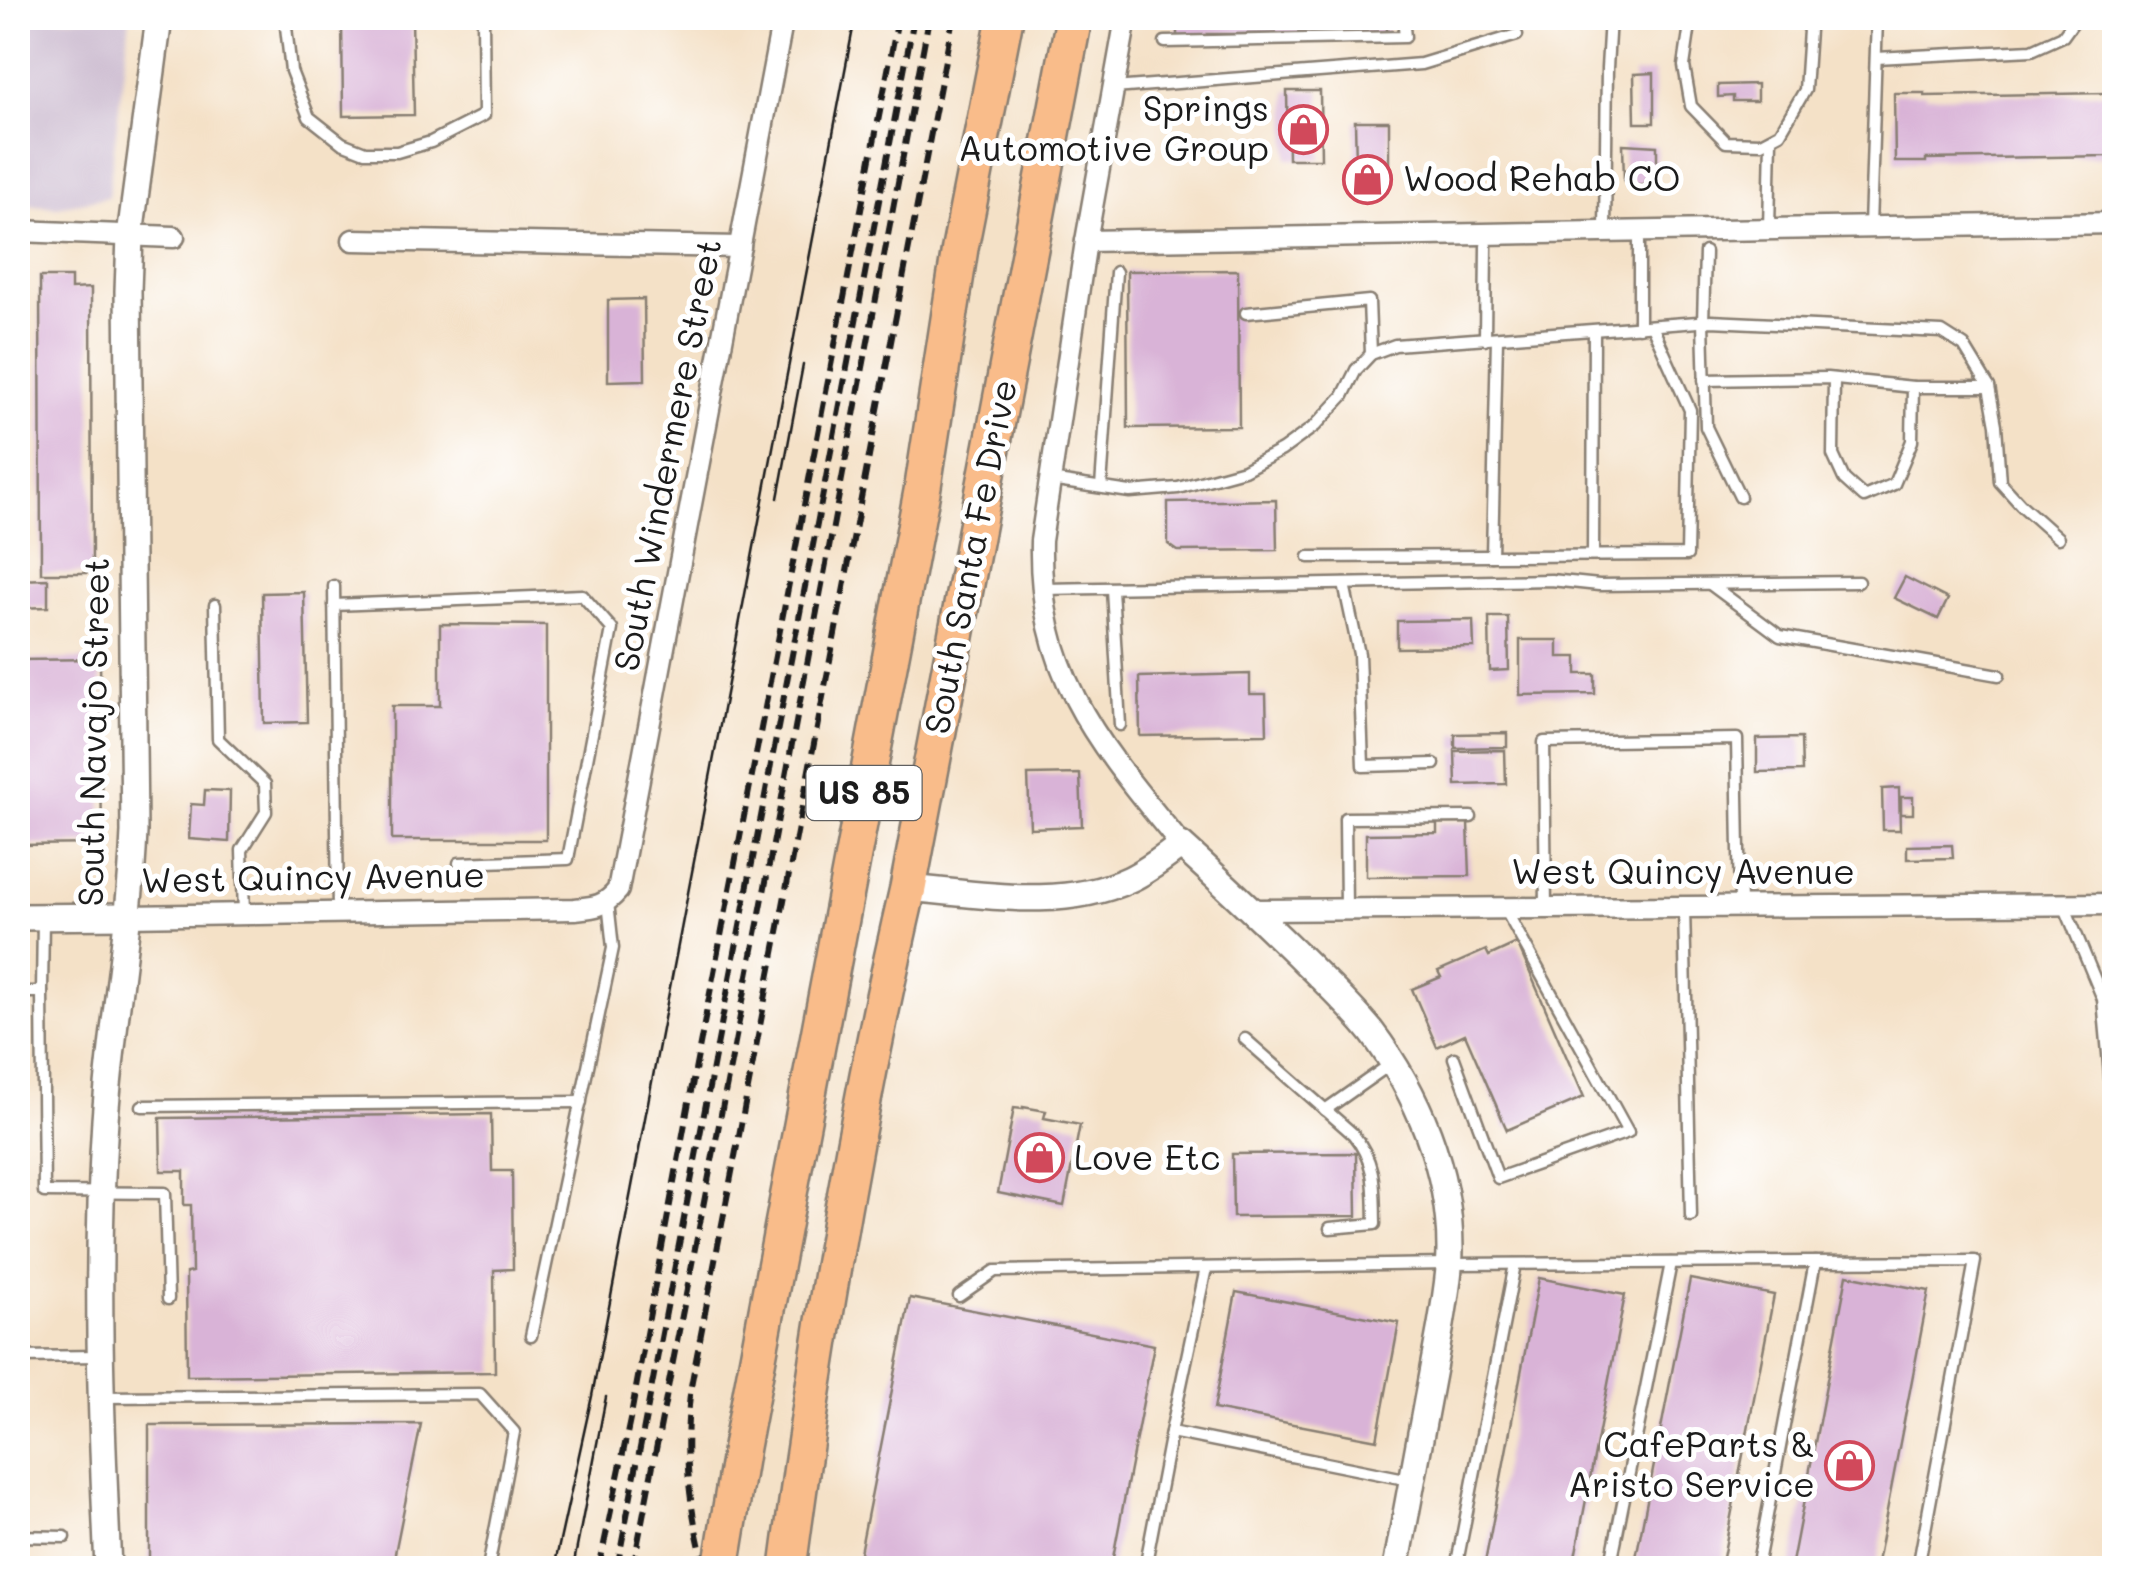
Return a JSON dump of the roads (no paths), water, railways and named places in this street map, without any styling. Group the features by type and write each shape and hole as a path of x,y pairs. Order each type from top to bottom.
{"highway":[{"name":"South Santa Fe Drive","path":"721,1568 744,1428 923,486 960,248 1004,18"},
{"name":"South Santa Fe Drive","path":"788,1568 827,1300 1074,18"}],"street":[{"name":"South Navajo Street","path":"108,1568 101,1194 134,832 130,236 160,18"},
{"name":"South Windermere Street","path":"608,902 618,890 623,870 783,18"},
{"path":"1126,18 1086,241 1041,541 1044,608 1057,658 1074,699 1125,776 1181,844 1253,910 1369,1029 1402,1077 1423,1118 1443,1186 1449,1264 1444,1311 1396,1568"},
{"path":"1086,241 2114,223"},
{"path":"18,231 174,237"},
{"path":"353,240 740,247"},
{"path":"908,888 1014,897 1076,895 1131,878 1181,844"},
{"name":"West Quincy Avenue","path":"30,917 574,909 608,902"},
{"name":"West Quincy Avenue","path":"1253,910 2114,904"}],"lane":[{"path":"285,18 290,71 309,117 342,143 365,152 398,152 431,142 484,115 484,18"},
{"path":"1165,42 1405,37 1403,18"},
{"path":"1605,232 1610,18"},
{"path":"1691,18 1684,66 1691,106 1726,142 1762,143 1780,134 1805,90 1808,30 1802,18"},
{"path":"1870,227 1877,18"},
{"path":"1876,58 2032,50 2063,36 2076,18"},
{"path":"1114,88 1420,64 1516,35"},
{"path":"1769,229 1771,139"},
{"path":"1639,242 1639,327"},
{"path":"1486,246 1491,339 1492,556"},
{"path":"1705,252 1706,427 1740,497"},
{"path":"1101,487 1116,272"},
{"path":"1246,313 1370,302 1371,354"},
{"path":"1050,480 1130,492 1178,488 1244,470 1282,450 1315,426 1343,396 1356,370 1371,354 1395,345 1703,322 1942,332 1964,346 1989,387 2000,482 2058,538"},
{"path":"1309,558 1686,554 1690,410 1652,326"},
{"path":"1593,555 1594,331"},
{"path":"1704,380 1834,380 1913,387 1989,387"},
{"path":"1834,380 1832,455 1844,479 1864,496 1894,484 1912,441 1913,387"},
{"path":"1042,589 1551,580 1600,586 1858,582"},
{"path":"1344,584 1359,654 1363,766 1434,764"},
{"path":"1710,584 1780,636 1998,676"},
{"path":"334,586 338,913"},
{"path":"1112,589 1120,726"},
{"path":"334,604 582,595 612,629 568,860 459,863"},
{"path":"215,606 218,739 265,784 266,812 242,850 244,914"},
{"path":"1546,908 1544,742 1737,740 1740,907"},
{"path":"1346,910 1345,818 1470,817"},
{"path":"531,1336 614,948 608,902"},
{"path":"2064,904 2103,999 2114,1120"},
{"path":"1684,907 1691,1216"},
{"path":"1454,1058 1498,1178 1628,1132 1504,908"},
{"path":"30,917 42,992 44,1192 166,1193 168,1299"},
{"path":"18,992 42,992"},
{"path":"1245,1039 1365,1149 1372,1168 1375,1224 1330,1228"},
{"path":"1325,1110 1392,1062"},
{"path":"142,1106 580,1102"},
{"path":"959,1296 995,1271 1974,1261 1918,1568"},
{"path":"1757,1568 1815,1262"},
{"path":"1610,1568 1671,1263"},
{"path":"1456,1568 1515,1264"},
{"path":"1145,1568 1206,1268"},
{"path":"18,1358 102,1356"},
{"path":"102,1397 480,1394 514,1432 488,1568"},
{"path":"1170,1432 1413,1480"},
{"path":"18,1536 65,1537"}],"tram line":[{"path":"554,1568 592,1396 855,18"},
{"path":"778,498 803,365"},
{"path":"573,1568 606,1397"}],"railway":[{"path":"599,1568 898,18"},
{"path":"617,1568 914,18"},
{"path":"633,1568 929,18"},
{"path":"705,1568 689,1478 691,1386 953,18"}],"place":[{"name":"Springs Automotive Group","path":"1304,129"},
{"name":"Wood Rehab CO","path":"1368,179"},
{"name":"Love Etc","path":"1039,1158"},
{"name":"CafeParts & Aristo Service","path":"1850,1465"}]}
